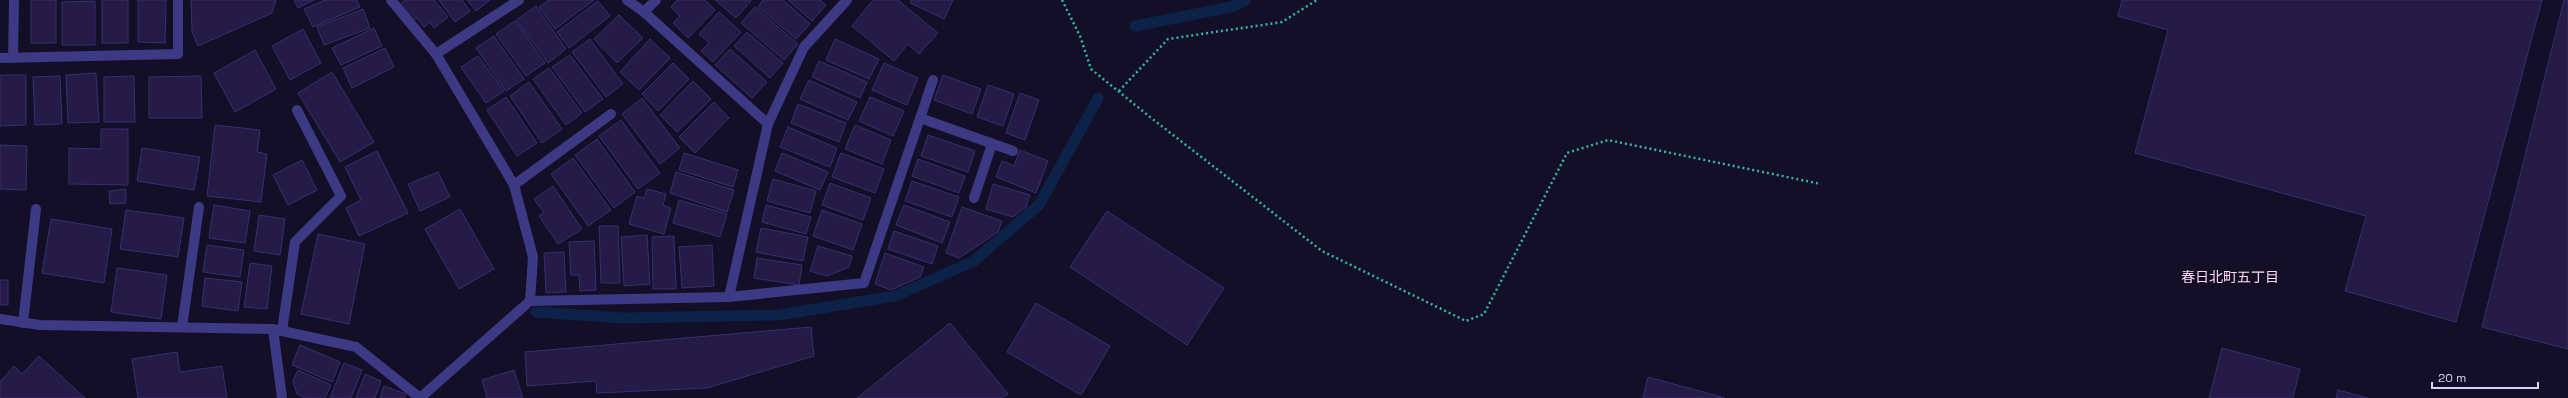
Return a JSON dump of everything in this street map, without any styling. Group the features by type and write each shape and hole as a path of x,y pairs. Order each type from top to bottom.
{"street":[{"path":"13,58 14,0"},
{"path":"0,58 178,54 178,0"},
{"path":"392,0 436,54 514,185 533,257 530,301"},
{"path":"436,54 519,0"},
{"path":"627,0 644,12 768,124"},
{"path":"644,12 656,0"},
{"path":"729,297 768,124 804,47 847,0"},
{"path":"0,319 40,325 277,330 356,347 420,398 530,301 729,297 864,283 933,80"},
{"path":"282,398 277,330 295,242 341,196 297,110"},
{"path":"514,185 611,114"},
{"path":"920,118 1013,151"},
{"path":"974,198 992,144"},
{"path":"182,327 199,207"},
{"path":"23,323 36,209"}],"path":[{"path":"1062,0 1080,36 1091,69 1322,251 1466,321 1484,314 1567,153 1608,140 1821,184"},
{"path":"1119,91 1168,39 1282,22 1317,0"}],"building":[{"path":"31,0 56,0 56,43 31,43"},
{"path":"102,0 128,0 128,43 102,43"},
{"path":"138,0 166,0 165,43 138,42"},
{"path":"191,0 276,0 272,13 198,46 192,32"},
{"path":"294,0 314,0 298,8"},
{"path":"325,0 357,0 360,7 313,27 304,9"},
{"path":"405,0 434,0 448,17 434,28 430,22 424,27 417,18 411,21 399,6"},
{"path":"439,0 462,0 470,11 455,22"},
{"path":"467,0 490,0 476,11"},
{"path":"549,0 594,0 555,29 539,7"},
{"path":"677,0 705,0 715,10 688,38 673,23 680,16 671,7"},
{"path":"715,0 750,0 751,1 736,18"},
{"path":"763,0 783,0 810,24 796,39 758,7"},
{"path":"788,0 820,0 826,5 812,21"},
{"path":"873,0 898,0 938,33 919,54 908,44 894,61 852,26"},
{"path":"911,0 953,0 944,19 910,3"},
{"path":"2122,0 2542,0 2456,322 2345,291 2366,216 2135,153 2168,30 2118,16"},
{"path":"2564,0 2568,0 2568,349 2482,327"},
{"path":"95,1 95,45 62,45 62,2"},
{"path":"598,1 610,16 569,48 557,32"},
{"path":"536,6 566,49 548,63 516,20"},
{"path":"755,7 798,44 784,60 741,23"},
{"path":"363,9 370,28 324,45 317,27"},
{"path":"719,12 741,32 713,62 701,51 709,43 699,34"},
{"path":"619,15 643,38 617,63 594,39"},
{"path":"515,21 545,63 526,76 496,34"},
{"path":"374,28 382,46 341,65 332,48"},
{"path":"303,29 321,63 290,80 272,46"},
{"path":"747,32 783,63 770,78 734,46"},
{"path":"494,36 524,79 506,91 476,48"},
{"path":"590,39 623,84 606,97 572,52"},
{"path":"650,39 670,58 639,90 620,72"},
{"path":"835,39 879,59 869,79 826,60"},
{"path":"385,48 394,67 352,88 343,68"},
{"path":"730,49 767,82 752,98 715,65"},
{"path":"255,50 276,89 235,112 214,73"},
{"path":"570,55 603,99 585,112 552,67"},
{"path":"478,56 504,91 486,103 461,67"},
{"path":"819,61 867,82 860,98 812,77"},
{"path":"673,63 689,79 658,111 642,94"},
{"path":"884,63 918,78 907,105 872,90"},
{"path":"549,68 582,113 566,125 533,79"},
{"path":"332,72 374,142 340,162 298,93"},
{"path":"96,73 99,122 68,123 66,75"},
{"path":"0,75 26,75 26,125 0,126"},
{"path":"943,75 981,89 972,114 934,100"},
{"path":"60,76 62,124 35,125 33,77"},
{"path":"134,76 135,122 104,122 104,77"},
{"path":"201,76 202,118 149,118 149,77"},
{"path":"809,80 857,102 848,120 800,99"},
{"path":"693,81 711,99 677,132 660,115"},
{"path":"529,82 562,129 542,143 510,96"},
{"path":"988,85 1014,94 1003,126 977,117"},
{"path":"1020,93 1039,100 1025,140 1006,133"},
{"path":"506,97 537,143 517,156 487,110"},
{"path":"870,97 904,111 893,136 859,121"},
{"path":"642,98 680,148 660,164 622,114"},
{"path":"714,102 729,118 695,153 679,137"},
{"path":"798,104 846,123 839,142 791,123"},
{"path":"621,120 660,173 638,189 599,136"},
{"path":"215,125 260,130 257,152 267,154 261,202 207,196"},
{"path":"855,125 891,140 882,164 845,149"},
{"path":"788,127 837,148 830,167 780,147"},
{"path":"101,129 128,129 128,185 69,184 69,148 101,149"},
{"path":"928,135 975,151 968,172 921,156"},
{"path":"597,139 635,192 614,208 575,155"},
{"path":"0,145 27,146 26,190 0,189"},
{"path":"142,148 200,157 194,190 137,181"},
{"path":"1020,150 1048,161 1036,193 996,177 1002,161 1014,166"},
{"path":"377,151 408,213 359,236 346,208 361,200 345,167"},
{"path":"684,153 738,170 733,187 679,170"},
{"path":"782,153 828,172 820,190 775,171"},
{"path":"841,153 884,169 875,193 832,177"},
{"path":"573,158 611,210 588,226 551,174"},
{"path":"918,159 965,176 959,193 912,176"},
{"path":"302,160 317,190 288,205 273,175"},
{"path":"438,172 450,197 420,211 408,184"},
{"path":"676,172 734,190 727,212 670,193"},
{"path":"773,179 816,191 810,213 767,201"},
{"path":"912,181 959,197 952,217 905,201"},
{"path":"830,183 871,198 863,220 822,205"},
{"path":"993,184 1030,195 1026,207 1013,217 986,209"},
{"path":"553,186 582,229 558,244 539,216 544,213 534,199"},
{"path":"126,189 126,203 110,204 109,191"},
{"path":"647,189 666,194 663,205 671,208 664,234 629,224 637,196 644,198"},
{"path":"679,200 727,214 720,237 673,223"},
{"path":"214,205 250,211 245,243 209,238"},
{"path":"766,205 811,217 806,234 762,222"},
{"path":"904,205 950,222 942,243 896,225"},
{"path":"962,207 1002,221 998,232 959,258 946,253"},
{"path":"460,209 494,269 459,289 425,229"},
{"path":"126,210 184,218 178,257 120,249"},
{"path":"822,210 862,224 853,250 813,236"},
{"path":"1107,211 1224,288 1187,345 1070,267"},
{"path":"259,215 285,219 280,255 254,251"},
{"path":"51,219 112,229 104,283 42,273"},
{"path":"599,226 618,226 620,283 601,283"},
{"path":"761,228 808,237 803,261 756,252"},
{"path":"894,231 938,246 932,264 888,249"},
{"path":"318,234 365,244 349,324 301,314"},
{"path":"647,235 650,284 624,286 621,237"},
{"path":"674,236 676,289 653,289 652,237"},
{"path":"594,241 596,290 580,291 579,275 571,275 569,242"},
{"path":"207,245 244,250 240,277 203,272"},
{"path":"712,245 714,286 682,288 679,247"},
{"path":"818,246 852,256 849,267 827,276 810,271"},
{"path":"564,252 566,292 546,293 544,253"},
{"path":"885,253 924,267 920,277 891,290 875,284"},
{"path":"757,258 802,265 799,285 754,278"},
{"path":"250,263 272,266 267,309 244,307"},
{"path":"117,268 167,275 161,319 111,312"},
{"path":"205,278 242,282 238,311 202,306"},
{"path":"0,280 8,280 8,305 0,305"},
{"path":"1036,303 1110,346 1081,395 1007,352"},
{"path":"950,323 1008,394 1002,398 857,398"},
{"path":"811,327 814,356 707,388 597,393 596,381 527,386 525,352"},
{"path":"300,345 340,362 332,382 292,365"},
{"path":"2222,348 2300,369 2293,398 2209,398"},
{"path":"177,352 180,372 222,366 227,398 138,398 132,359"},
{"path":"39,356 85,398 0,398 0,382 14,366 22,374"},
{"path":"344,363 362,370 351,398 330,398"},
{"path":"298,370 331,385 325,398 305,398 297,394 293,381"},
{"path":"514,370 523,398 487,398 482,380"},
{"path":"365,374 381,381 375,398 356,398"},
{"path":"1648,377 1725,398 1643,398"},
{"path":"384,386 406,394 404,398 380,398"},
{"path":"2338,390 2368,398 2336,398"}],"waterway":[{"path":"1135,26 1235,6 1246,0"},
{"path":"536,312 623,318 779,315 895,296 974,261 1039,205 1098,98"}],"district":[{"name":"春日北町五丁目","path":"2230,277"}]}
